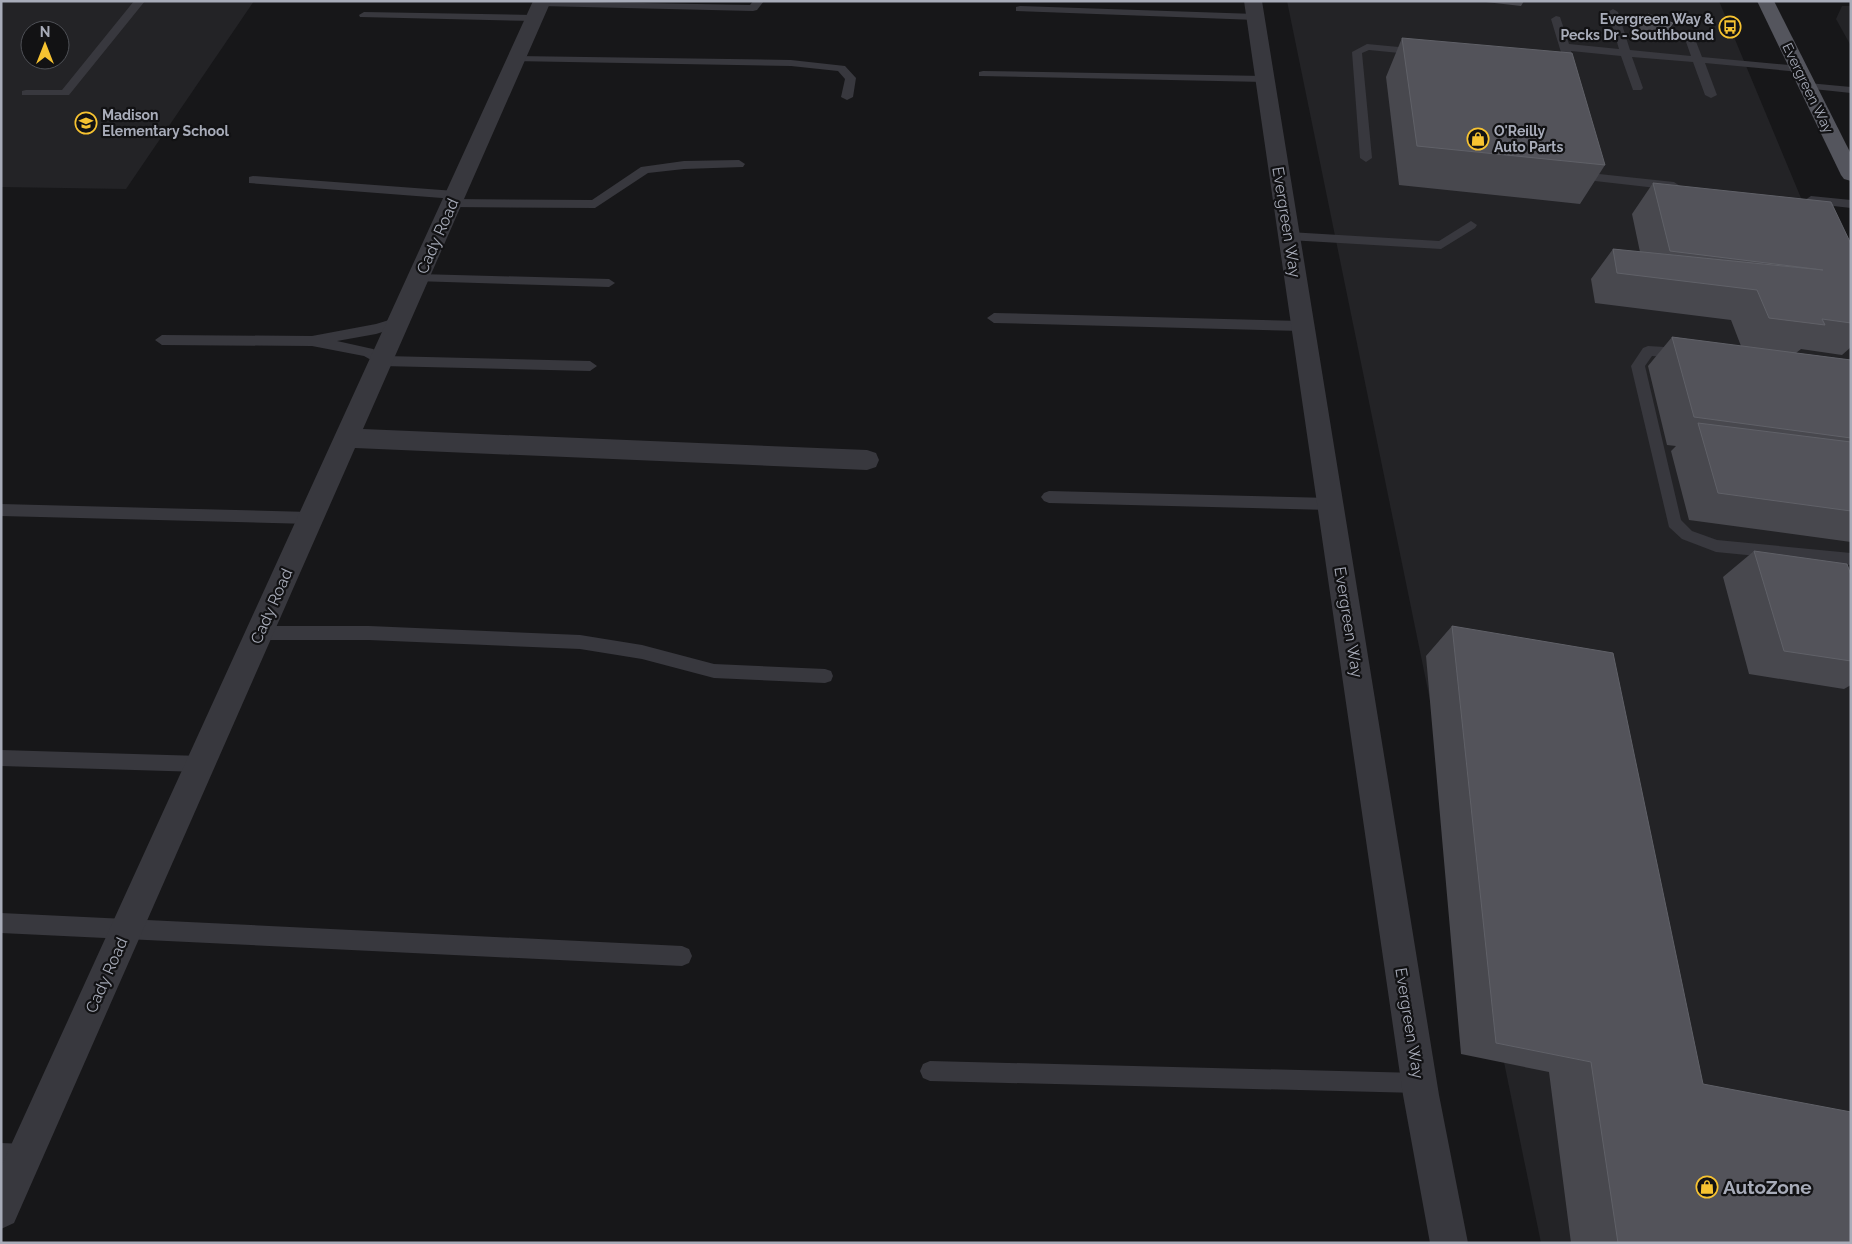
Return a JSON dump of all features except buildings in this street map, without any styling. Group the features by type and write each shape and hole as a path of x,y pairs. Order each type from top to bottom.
{"main road":[{"name":"Evergreen Way","path":"1765,1 1851,175"}],"street":[{"name":"Cady Road","path":"1,1210 14,1155 127,928 539,8"},
{"name":"Evergreen Way","path":"1255,9 1419,1083 1449,1243"},
{"path":"346,438 867,460"}],"lane":[{"path":"26,93 65,94 140,1"},
{"path":"364,15 539,8 753,8 759,1"},
{"path":"1020,9 1255,9"},
{"path":"1613,12 1638,88"},
{"path":"1556,19 1569,65 1559,64"},
{"path":"1690,39 1711,95"},
{"path":"1366,158 1357,52 1366,47 1434,53"},
{"path":"1564,47 1698,60 1804,78 1851,90"},
{"path":"516,59 791,63 841,68 851,78 847,96"},
{"path":"983,74 1265,79"},
{"path":"253,180 453,199 596,204 645,170 684,165 740,164"},
{"path":"1599,178 1686,187"},
{"path":"1801,199 1851,204"},
{"path":"1289,236 1441,245 1471,225"},
{"path":"419,278 609,283"},
{"path":"994,318 1303,326"},
{"path":"162,340 312,341 376,330 399,322"},
{"path":"312,341 368,352 382,361 590,366"},
{"path":"1695,355 1648,351 1638,366 1674,523 1687,535 1716,546 1851,559"},
{"path":"1049,497 1330,504"},
{"path":"1,510 310,518"},
{"path":"260,633 369,633 580,642 642,652 714,670 825,676"},
{"path":"1,758 201,764"},
{"path":"1,923 682,956"},
{"path":"930,1071 1419,1083"}],"shaded area":[{"name":"Madison Elementary School","path":"1,1 254,1 126,189 1,187"},
{"path":"1287,1 1719,1 1851,318 1851,1243 1541,1243"},
{"path":"1842,6 1851,6 1851,46 1836,19"}],"place":[{"name":"Evergreen Way & Pecks Dr - Southbound","path":"1730,27"},
{"name":"Madison Elementary School","path":"86,123"},
{"name":"O'Reilly Auto Parts","path":"1478,139"},
{"name":"AutoZone","path":"1707,1187"}]}
